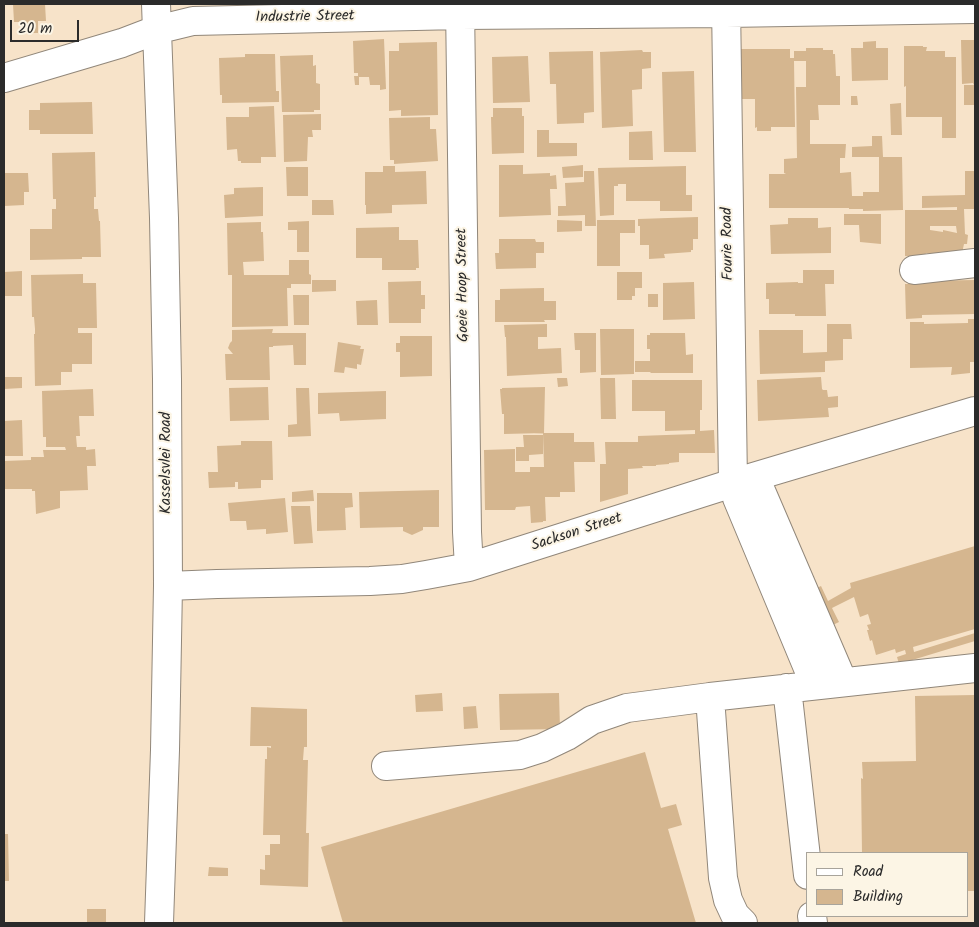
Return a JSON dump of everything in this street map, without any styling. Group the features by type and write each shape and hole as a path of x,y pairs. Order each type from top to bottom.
{"street":[{"name":"Industrie Street","path":"4,78 122,43 156,17 193,20 460,9 894,7 975,9"},
{"name":"Goeie Hoop Street","path":"460,9 469,567"},
{"name":"Fourie Road","path":"726,9 744,480"},
{"name":"Kasselsvlei Road","path":"156,17 164,218 168,586 159,923"},
{"path":"914,270 975,263"},
{"name":"Sackson Street","path":"168,586 370,581 418,576 469,567 744,480 975,411"},
{"path":"744,480 843,682"},
{"path":"744,480 737,498 815,685"},
{"path":"386,766 520,755 542,748 568,736 592,720 626,708 787,688 975,668"},
{"path":"787,688 806,857"},
{"path":"710,697 723,878 734,915 743,923"}],"building":[{"path":"13,4 45,4 46,21 38,21 38,33 22,33 22,22 14,22"},
{"path":"384,39 386,89 380,90 380,85 370,85 369,77 359,77 359,85 355,85 354,76 358,76 358,73 354,73 353,41"},
{"path":"961,40 975,40 975,105 964,105 964,85 974,85 973,83 962,84"},
{"path":"876,41 876,48 888,48 888,80 852,81 851,48 863,48 863,42"},
{"path":"437,42 438,115 401,116 401,110 389,111 389,51 399,51 399,43"},
{"path":"904,46 923,46 927,47 926,51 945,51 945,57 956,57 956,138 942,138 942,117 906,117"},
{"path":"806,48 833,50 833,54 835,54 836,76 840,76 840,105 818,105 819,120 810,120 810,144 846,144 845,158 840,158 840,173 851,172 852,196 863,196 863,192 879,192 879,157 902,157 903,210 863,211 863,209 849,208 769,208 769,174 786,174 784,173 784,159 797,158 796,87 806,87 806,61 794,61 795,127 771,127 771,131 757,131 757,127 755,128 755,99 742,99 741,49 790,49 790,58 794,58 794,51 806,51"},
{"path":"642,50 643,52 651,52 651,68 642,69 642,89 632,90 633,126 602,128 600,52"},
{"path":"593,51 594,112 584,113 584,123 557,124 556,84 550,84 549,52"},
{"path":"245,54 275,54 276,91 279,91 279,102 222,103 219,58 245,57"},
{"path":"313,55 313,66 316,65 316,83 320,84 320,110 314,110 314,112 282,112 280,56"},
{"path":"528,56 530,102 493,103 492,57"},
{"path":"694,71 696,152 664,152 662,72"},
{"path":"851,96 857,96 858,105 851,105"},
{"path":"92,102 93,134 40,134 40,130 29,130 29,110 40,110 40,103"},
{"path":"901,103 902,135 891,135 890,104"},
{"path":"274,106 276,157 261,157 261,163 241,163 241,161 238,161 237,149 227,150 226,117 249,117 249,107"},
{"path":"493,108 522,108 522,116 524,116 524,153 492,154 491,117 493,117"},
{"path":"321,114 321,130 312,130 313,137 308,137 307,161 284,162 283,115"},
{"path":"430,117 430,129 436,129 438,161 394,164 394,160 390,160 389,118"},
{"path":"537,130 549,130 549,143 577,143 577,156 537,157"},
{"path":"652,131 653,160 629,160 629,132"},
{"path":"872,136 882,136 883,157 852,157 852,147 872,146"},
{"path":"95,152 96,197 94,197 94,209 98,209 100,221 101,257 30,260 30,229 52,229 52,209 56,209 56,199 53,199 52,153"},
{"path":"499,165 523,165 523,174 550,173 550,176 556,175 557,189 550,189 551,215 499,217"},
{"path":"583,165 583,177 563,178 562,167"},
{"path":"383,166 395,166 395,172 426,171 427,204 392,205 392,213 366,214 365,172 383,172"},
{"path":"686,166 686,195 692,195 692,211 660,211 660,201 626,201 626,184 618,184 618,186 614,186 614,215 600,216 598,168"},
{"path":"286,167 308,167 308,196 287,196"},
{"path":"584,171 594,171 596,226 585,226 585,215 558,216 558,206 566,206 565,183 584,182"},
{"path":"965,171 975,171 975,209 964,209 965,234 968,235 967,244 964,244 961,258 926,253 925,256 905,256 905,210 957,210 957,207 922,208 922,196 965,195","holes":["930,226 956,226 957,233 930,230"]},
{"path":"4,173 28,173 29,192 24,192 24,205 4,206"},
{"path":"263,187 263,216 225,218 224,195 234,194 234,188"},
{"path":"312,200 333,200 334,215 312,215"},
{"path":"844,214 881,214 881,244 860,242 859,225 844,225"},
{"path":"698,217 698,239 693,239 693,250 691,252 664,254 665,258 649,259 649,245 640,245 638,219"},
{"path":"788,218 818,218 818,228 831,227 831,253 771,254 770,225 788,224"},
{"path":"557,220 582,221 582,231 557,232"},
{"path":"597,220 635,220 635,233 620,233 620,266 597,266"},
{"path":"309,221 309,252 297,252 297,230 288,230 288,222"},
{"path":"261,222 264,261 243,262 244,275 289,275 289,260 309,260 311,284 291,284 291,288 287,288 288,326 232,327 232,275 228,275 227,223"},
{"path":"399,227 399,240 418,240 419,268 416,268 416,270 382,270 382,258 356,258 356,228"},
{"path":"499,239 535,239 536,242 544,242 544,253 536,253 536,268 496,269 495,253 499,253"},
{"path":"803,270 834,270 834,284 825,284 826,316 769,314 769,299 766,299 766,283 803,283"},
{"path":"22,271 22,296 4,296 4,272"},
{"path":"617,272 642,272 642,288 635,288 635,296 632,296 632,300 617,300"},
{"path":"83,274 83,283 96,283 97,328 78,328 78,333 92,333 92,364 72,364 72,372 61,372 61,385 35,386 35,329 34,317 32,317 31,275"},
{"path":"312,280 336,280 336,291 312,292"},
{"path":"975,280 975,314 922,315 922,318 906,319 905,284 919,284 919,281"},
{"path":"421,281 421,295 425,295 425,309 421,309 421,323 389,323 388,282"},
{"path":"694,282 695,319 663,320 663,283"},
{"path":"544,288 544,301 556,301 556,320 544,320 545,322 495,322 495,300 500,300 500,289"},
{"path":"648,294 658,294 658,307 648,307"},
{"path":"293,295 309,295 309,325 294,325"},
{"path":"377,300 378,325 357,325 356,301"},
{"path":"968,319 975,319 975,362 970,362 970,373 951,375 952,367 910,368 910,322 924,322 924,324 968,323"},
{"path":"547,324 547,337 538,337 538,349 561,348 562,373 507,376 504,325"},
{"path":"827,324 851,324 852,339 843,339 843,360 825,361 825,372 760,374 759,330 803,330 803,353 827,352"},
{"path":"273,329 272,333 306,333 306,365 294,365 293,345 273,346 269,347 270,380 226,380 225,354 233,354 228,348 232,341 232,330"},
{"path":"600,329 634,329 634,374 601,375"},
{"path":"574,333 596,333 596,372 580,373 580,350 575,350"},
{"path":"650,333 685,333 686,355 693,354 693,373 635,372 635,361 650,361 650,349 647,349 647,335 650,335"},
{"path":"400,336 432,336 432,376 400,377 400,352 396,352 396,343 400,343"},
{"path":"338,342 361,346 360,349 364,349 361,365 357,364 357,369 345,367 344,373 334,372"},
{"path":"4,377 22,377 22,388 4,389"},
{"path":"821,377 822,389 827,390 828,397 838,396 838,407 828,408 829,417 758,421 757,380"},
{"path":"557,378 567,378 568,386 558,387"},
{"path":"600,378 615,378 616,419 601,419"},
{"path":"632,380 702,380 700,431 714,430 715,453 679,453 679,462 628,469 628,494 600,502 600,464 606,464 605,442 638,442 638,436 695,434 695,430 665,431 665,411 632,411"},
{"path":"268,387 269,420 230,421 229,388"},
{"path":"545,387 544,433 504,434 504,414 502,414 500,389"},
{"path":"296,388 309,388 311,436 288,437 288,425 297,424"},
{"path":"93,389 94,416 79,416 80,436 76,436 77,447 86,447 86,450 95,449 96,466 87,466 88,490 60,491 60,508 36,514 35,491 32,491 32,489 4,489 4,461 31,460 31,457 44,457 43,450 66,450 65,447 46,447 46,437 43,437 42,391"},
{"path":"386,391 386,419 340,421 339,413 318,414 318,393"},
{"path":"22,420 23,456 4,456 4,421"},
{"path":"543,433 574,433 574,442 594,442 595,462 574,462 575,492 560,492 560,497 545,497 546,521 543,522 531,523 530,506 516,507 515,510 485,510 484,450 515,449 515,472 530,472 530,467 544,467"},
{"path":"523,435 543,435 543,454 529,455 529,461 516,461 516,447 524,447"},
{"path":"241,441 272,441 273,480 261,480 261,488 238,489 238,482 235,482 235,487 209,488 208,472 218,472 217,446 241,445"},
{"path":"313,490 314,501 292,502 292,492"},
{"path":"439,490 439,527 423,527 423,530 412,535 403,531 403,527 360,528 359,492"},
{"path":"317,493 352,493 353,507 345,508 346,530 317,531"},
{"path":"285,498 288,532 266,534 266,529 247,530 246,521 230,521 228,503"},
{"path":"291,506 310,506 313,543 294,544"},
{"path":"975,546 975,629 913,647 914,652 975,633 975,641 899,664 897,657 906,654 905,650 896,653 895,649 876,655 867,630 869,630 867,625 871,624 868,614 860,617 854,597 832,608 839,622 788,647 770,611 821,586 828,601 851,588 850,583"},
{"path":"442,693 443,711 416,712 415,695"},
{"path":"559,693 560,729 500,730 499,694"},
{"path":"975,695 975,891 969,891 969,852 862,852 862,762 916,761 915,696"},
{"path":"476,706 478,728 464,729 463,707"},
{"path":"251,707 307,709 307,747 304,747 303,760 308,760 306,833 309,833 308,887 260,885 260,869 265,870 265,855 270,855 270,844 280,844 280,835 263,835 265,759 267,759 267,747 271,748 271,746 250,746"},
{"path":"645,752 661,808 676,804 682,825 668,829 696,923 343,923 321,847"},
{"path":"4,834 8,834 9,881 4,881"},
{"path":"209,867 228,868 228,876 208,876"},
{"path":"87,909 106,909 106,923 87,923"}]}
